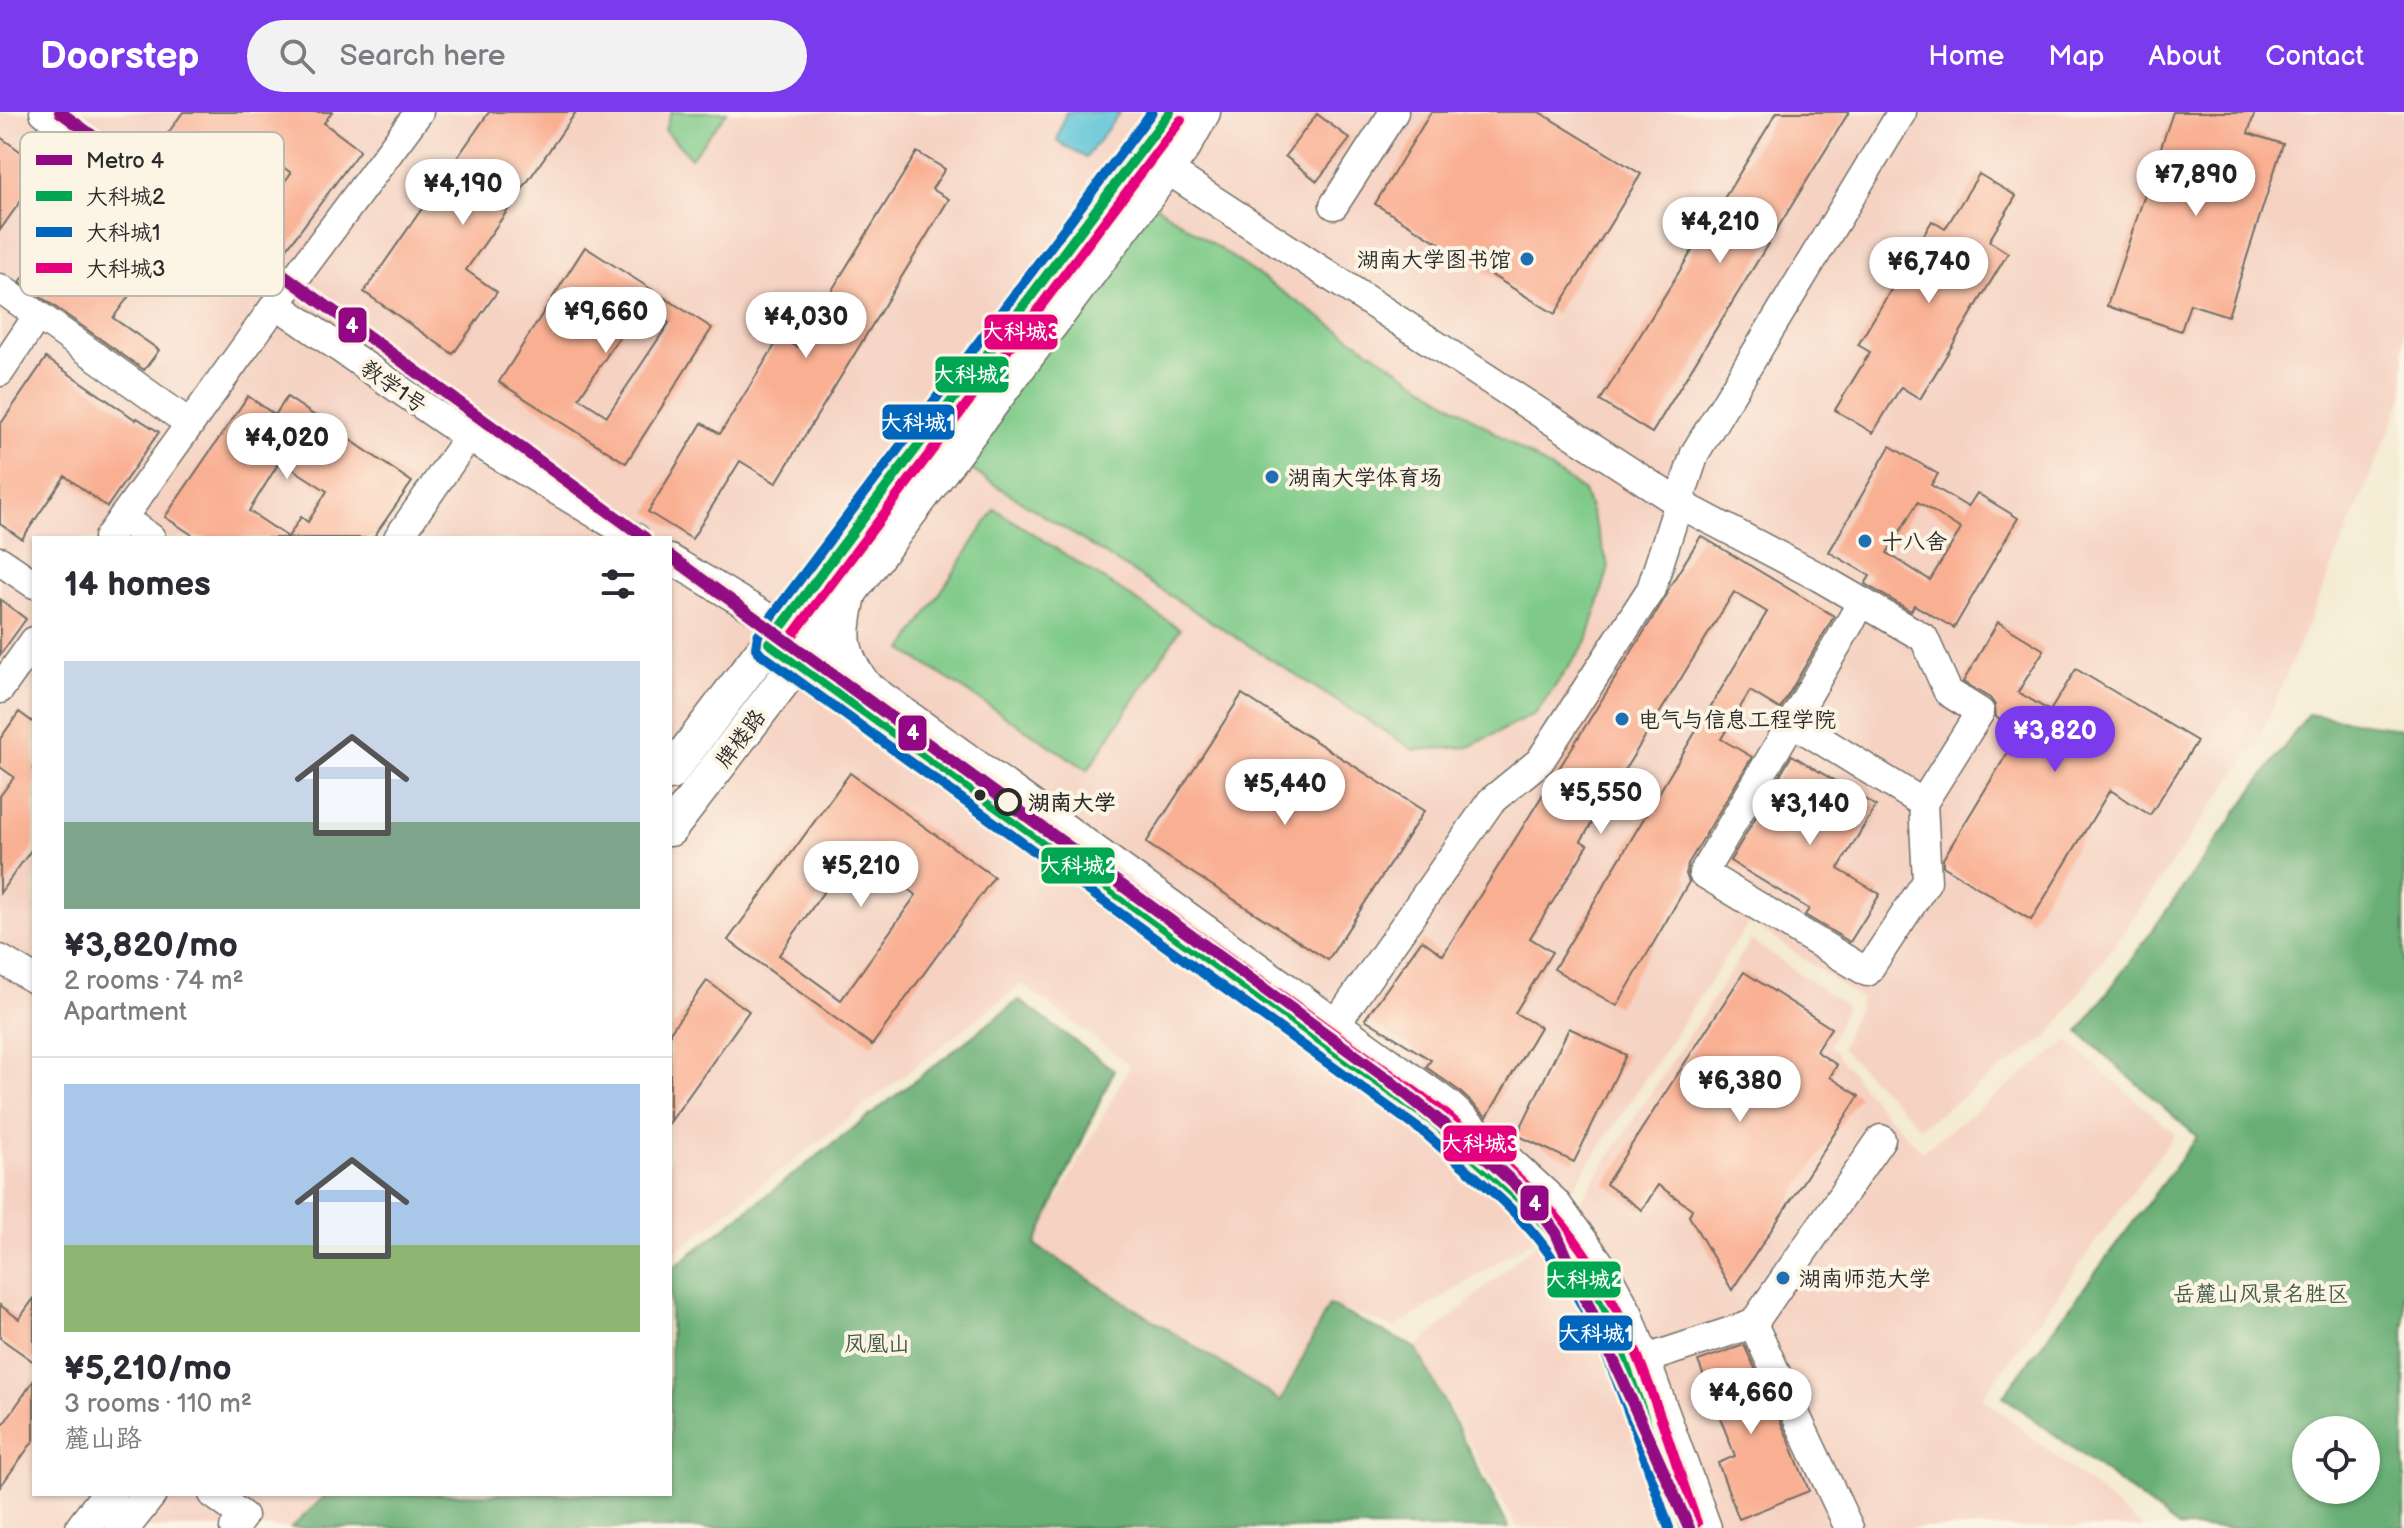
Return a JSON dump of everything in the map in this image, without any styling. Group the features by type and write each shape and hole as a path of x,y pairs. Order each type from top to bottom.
{"main road":[{"name":"牌楼路","path":"672,770 1170,112"},
{"path":"1175,157 1203,112"},
{"path":"1175,157 1211,112"},
{"name":"牌楼路","path":"672,826 1175,157"},
{"path":"850,591 844,618 843,652 860,696"},
{"path":"775,634 1435,1123 1530,1208 1575,1266 1597,1299 1614,1333 1684,1528"},
{"path":"759,713 775,701 807,691 860,696 1335,1025 1446,1106 1553,1204 1604,1274 1626,1315 1704,1528"},
{"path":"83,1528 107,1496"},
{"path":"122,1528 147,1496"}],"street":[{"path":"44,112 70,132"},
{"path":"284,293 419,112"},
{"path":"1334,205 1394,112"},
{"path":"1335,1025 1491,801 1540,761 1651,589 1695,453 1902,112"},
{"path":"1175,157 1680,504 1862,602 1924,638 1948,692 1980,712 1923,803 1927,881 1867,972 1703,873 1862,602"},
{"path":"0,288 190,424"},
{"path":"144,536 115,528 282,296"},
{"name":"教学1号","path":"276,304 468,437 633,536"},
{"path":"0,372 38,315"},
{"path":"399,536 468,437"},
{"path":"672,560 775,634"},
{"path":"0,561 32,583"},
{"path":"0,689 32,644"},
{"path":"1792,722 1923,803"},
{"path":"0,959 32,978"},
{"path":"1643,1360 1753,1324 1881,1139"},
{"path":"1753,1324 1849,1528"},
{"path":"216,1496 243,1516 234,1528"}],"shaded area":[{"name":"湖南大学","path":"0,112 2404,112 2404,397 2257,744 2049,1036 1920,1127 1841,1048 1861,999 1750,921 1543,1233 1395,1328 1329,1305 1282,1401 1034,1245 1130,1065 1022,984 672,1254 672,536 32,536 32,1496 328,1496 295,1528 0,1528"},
{"name":"湖南师范大学","path":"1751,940 1846,1006 1830,1046 1882,1110 1922,1151 2068,1041 2175,1134 1983,1397 2143,1528 1517,1528 1416,1348 1576,1208"}],"green space":[{"path":"671,112 727,112 691,158 665,130"},
{"name":"湖南大学体育场","path":"1154,204 1584,491 1609,567 1587,641 1536,713 1469,747 1414,750 959,462"},
{"path":"995,509 1180,629 1088,770 903,650"},
{"name":"岳麓山风景名胜区","path":"2308,714 2404,729 2404,1528 2180,1528 2003,1396 2197,1137 2079,1032"},
{"name":"凤凰山","path":"1019,1000 1114,1070 1035,1245 1281,1401 1329,1305 1416,1348 1509,1528 291,1528 325,1496 672,1496 672,1268"}],"water":[{"path":"1066,112 1120,112 1086,158 1057,141"}],"building":[{"path":"183,112 332,112 324,123 360,150 284,253 284,182 291,173 284,168 284,132 169,132"},
{"path":"489,112 576,112 466,270 497,292 453,354 364,292"},
{"name":"湖南大学图书馆","path":"1431,112 1539,112 1641,174 1555,314 1375,204"},
{"path":"1777,112 1849,112 1652,433 1600,401"},
{"path":"2173,112 2255,112 2248,133 2283,144 2228,316 2190,304 2181,331 2107,306"},
{"path":"1317,114 1350,139 1317,181 1285,156"},
{"path":"0,137 20,151 20,202 0,230"},
{"path":"917,152 945,169 932,189 949,199 776,483 740,461 692,539 648,512 702,423 720,434 780,337 797,347"},
{"path":"1979,174 2016,196 1989,241 2008,253 1920,399 1901,387 1873,433 1835,410 1870,352 1858,345 1932,221 1945,229"},
{"path":"585,247 712,328 626,463 499,382","holes":["641,304 669,323 607,416 579,398"]},
{"path":"40,296 129,296 113,318 159,350 144,370"},
{"path":"46,358 136,420 159,432 107,507 65,476 22,539 0,524 0,425"},
{"path":"248,396 275,415 287,397 412,482 374,536 289,536 301,517 308,522 327,491 280,461 249,511 286,536 194,536 165,517"},
{"name":"十八舍","path":"1890,446 1938,474 1931,485 1968,507 1977,493 2018,518 1954,628 1914,605 1911,611 1865,584 1870,576 1829,552","holes":["1918,502 1961,529 1930,580 1887,553"]},
{"path":"1701,536 1834,616 1780,709 1750,691 1721,739 1752,757 1688,864 1686,874 1689,882 1617,1006 1554,969 1767,612 1734,592 1581,841 1588,845 1530,938 1552,952 1515,1013 1540,1027 1487,1117 1458,1090 1426,1067 1431,1060 1365,1019 1422,940 1443,955"},
{"path":"0,599 26,619 0,655"},
{"path":"1998,622 2044,650 2018,692 2050,711 2076,669 2197,741 2150,815 2110,790 2031,920 1943,866 1943,859 2019,734 1996,717 1995,705 1990,698 1963,682"},
{"path":"1242,694 1424,811 1328,960 1146,843"},
{"path":"19,712 32,722 32,849 0,893 0,796 14,777 0,767 0,739"},
{"path":"1792,755 1876,806 1838,869 1880,894 1850,942 1805,915 1809,909 1730,861"},
{"path":"850,773 994,877 872,1045 728,940","holes":["853,850 916,895 841,1000 779,955"]},
{"path":"1744,972 1831,1028 1816,1051 1837,1065 1830,1077 1859,1096 1732,1290 1689,1216 1692,1209 1658,1185 1642,1210 1606,1184"},
{"path":"707,981 749,1011 672,1119 672,1029"},
{"path":"1569,1028 1626,1055 1574,1162 1517,1135"},
{"path":"32,1301 32,1361 0,1338 0,1305 19,1319"},
{"path":"1744,1345 1809,1491 1739,1519 1718,1463 1735,1456 1698,1361"},
{"path":"32,1383 32,1443 0,1487 0,1429"}],"metro line":[{"name":"4","path":"60,112 87,132"},
{"name":"4","path":"284,275 642,536"},
{"name":"4","path":"672,557 1385,1077 1494,1165 1533,1201 1556,1233 1689,1528"}],"transit line":[{"name":"大科城1","path":"1152,112 758,635 756,648 1426,1134 1502,1200 1542,1244 1565,1276 1602,1344 1669,1528"},
{"name":"大科城2","path":"1170,112 769,643 1435,1123 1530,1208 1554,1236 1597,1299 1614,1333 1684,1528"},
{"name":"大科城3","path":"1181,120 789,640 1443,1112 1520,1180 1563,1225 1608,1293 1657,1406 1697,1523"}],"place":[{"name":"湖南大学图书馆","path":"1527,259"},
{"name":"湖南大学体育场","path":"1272,477"},
{"name":"十八舍","path":"1865,541"},
{"name":"电气与信息工程学院","path":"1622,719"},
{"name":"湖南大学","path":"1008,802"},
{"name":"湖南师范大学","path":"1783,1278"}]}
